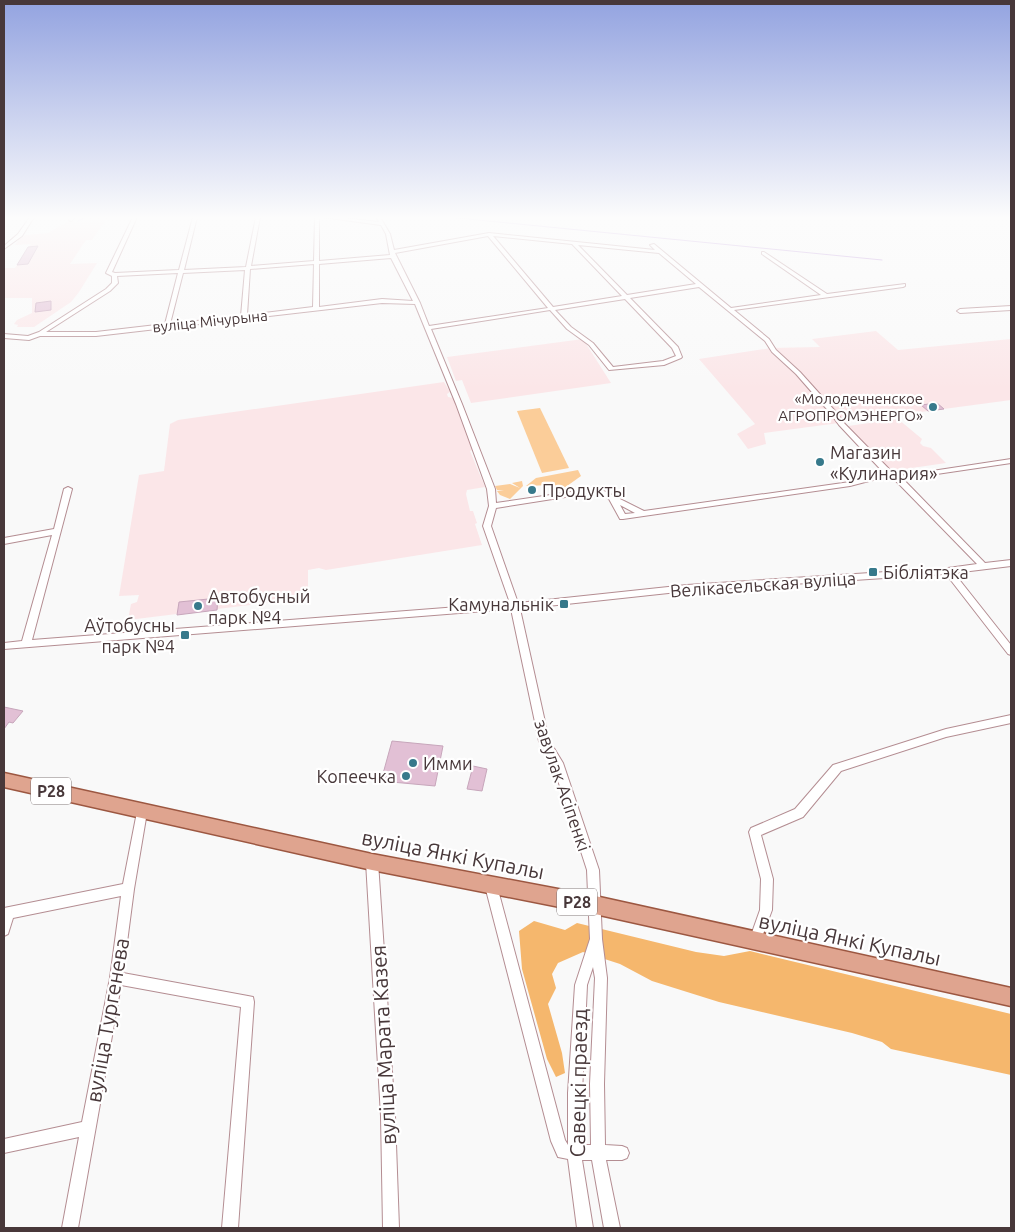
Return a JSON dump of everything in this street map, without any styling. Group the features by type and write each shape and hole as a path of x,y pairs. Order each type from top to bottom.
{"main road":[{"name":"вуліца Янкі Купалы","path":"4,780 372,862 595,905 1011,997"}],"street":[{"path":"39,334 108,290 115,283 112,274"},
{"path":"167,326 179,274"},
{"path":"244,317 247,274"},
{"path":"316,309 317,274"},
{"path":"402,274 428,328 482,462 491,489 493,506 488,526 515,606"},
{"path":"523,274 569,328 591,344 611,369 664,363 679,357 676,347 605,274"},
{"path":"689,274 767,340 774,351 798,373 834,413 841,424 889,474 898,478 983,566"},
{"path":"794,274 826,296"},
{"path":"428,328 701,285"},
{"path":"732,309 903,285"},
{"name":"вуліца Мічурына","path":"4,336 29,338 39,334 96,334 382,300 417,303"},
{"path":"960,311 1011,308"},
{"path":"898,478 1011,461"},
{"path":"612,497 623,517 850,484 889,474"},
{"path":"26,644 68,489"},
{"path":"493,506 598,490 643,514"},
{"path":"4,541 57,531"},
{"name":"Велікасельская вуліца","path":"4,646 515,606 687,588 948,570 1011,563"},
{"path":"948,570 1011,651"},
{"name":"завулак Асіпенкі","path":"515,606 544,741 558,763 593,870 595,905"},
{"path":"755,941 766,910 767,879 755,832 798,813 837,768 946,733 1011,719"},
{"name":"вуліца Тургенева","path":"70,1228 116,978 128,889 142,812"},
{"name":"вуліца Марата Казея","path":"372,862 388,1116 390,1228"},
{"name":"Савецкі праезд","path":"491,886 569,1153 585,1228"},
{"path":"4,930 6,913 128,889"},
{"name":"Савецкі праезд","path":"595,905 596,940 601,978 597,1084 598,1154 612,1228"},
{"name":"Савецкі праезд","path":"569,1153 575,1093 581,985 596,940"},
{"path":"116,978 248,1002 230,1228"},
{"path":"4,1146 89,1128"},
{"path":"569,1153 622,1153"}],"shaded area":[{"path":"4,274 90,274 71,302 34,327 17,327 18,325 14,324 17,320 32,313 32,298 4,298"},
{"path":"876,331 898,350 1011,339 1011,400 764,433 766,444 748,449 737,434 755,424 699,359 771,348 820,347 812,339"},
{"path":"583,339 611,383 471,403 462,380 456,381 447,357"},
{"path":"444,382 450,392 447,394 448,397 454,398 473,450 470,451 485,487 467,490 466,494 470,511 473,511 477,523 475,524 482,545 326,570 319,568 308,570 308,598 128,620 131,604 137,602 139,595 119,596 139,475 164,471 170,424 178,420"},
{"path":"540,408 569,468 542,473 517,411"},
{"path":"898,419 922,439 920,443 923,446 931,448 946,463 891,471 848,426"},
{"path":"578,470 581,476 560,491 551,485 526,486 536,478"},
{"path":"522,481 523,486 510,499 500,495 497,491 504,491 497,490 495,486 510,484 520,488 512,483"},
{"path":"534,921 565,930 577,923 696,952 724,956 750,951 1011,1014 1011,1075 891,1049 882,1042 852,1033 719,1002 652,981 620,964 583,952 558,963 552,974 556,988 548,1004 562,1053 565,1073 556,1077 547,1059 522,969 519,931"}],"building":[{"path":"51,301 51,310 35,312 36,303"},
{"name":"«Молодечненское АГРОПРОМЭНЕРГО»","path":"937,403 944,409 928,411 921,405"},
{"name":"Автобусный парк №4","path":"218,598 217,610 177,615 179,602"},
{"path":"4,707 23,711 13,723 9,722 4,729"},
{"name":"Имми","path":"392,741 443,746 435,786 381,781"},
{"path":"473,766 487,769 482,791 467,789"}],"place":[{"name":"«Молодечненское АГРОПРОМЭНЕРГО»","path":"933,407"},
{"name":"Магазин «Кулинария»","path":"820,462"},
{"name":"Продукты","path":"532,490"},
{"name":"Бібліятэка","path":"873,572"},
{"name":"Камунальнік","path":"564,604"},
{"name":"Автобусный парк №4","path":"198,606"},
{"name":"Аўтобусны парк №4","path":"185,635"},
{"name":"Имми","path":"413,763"},
{"name":"Копеечка","path":"406,776"}]}
